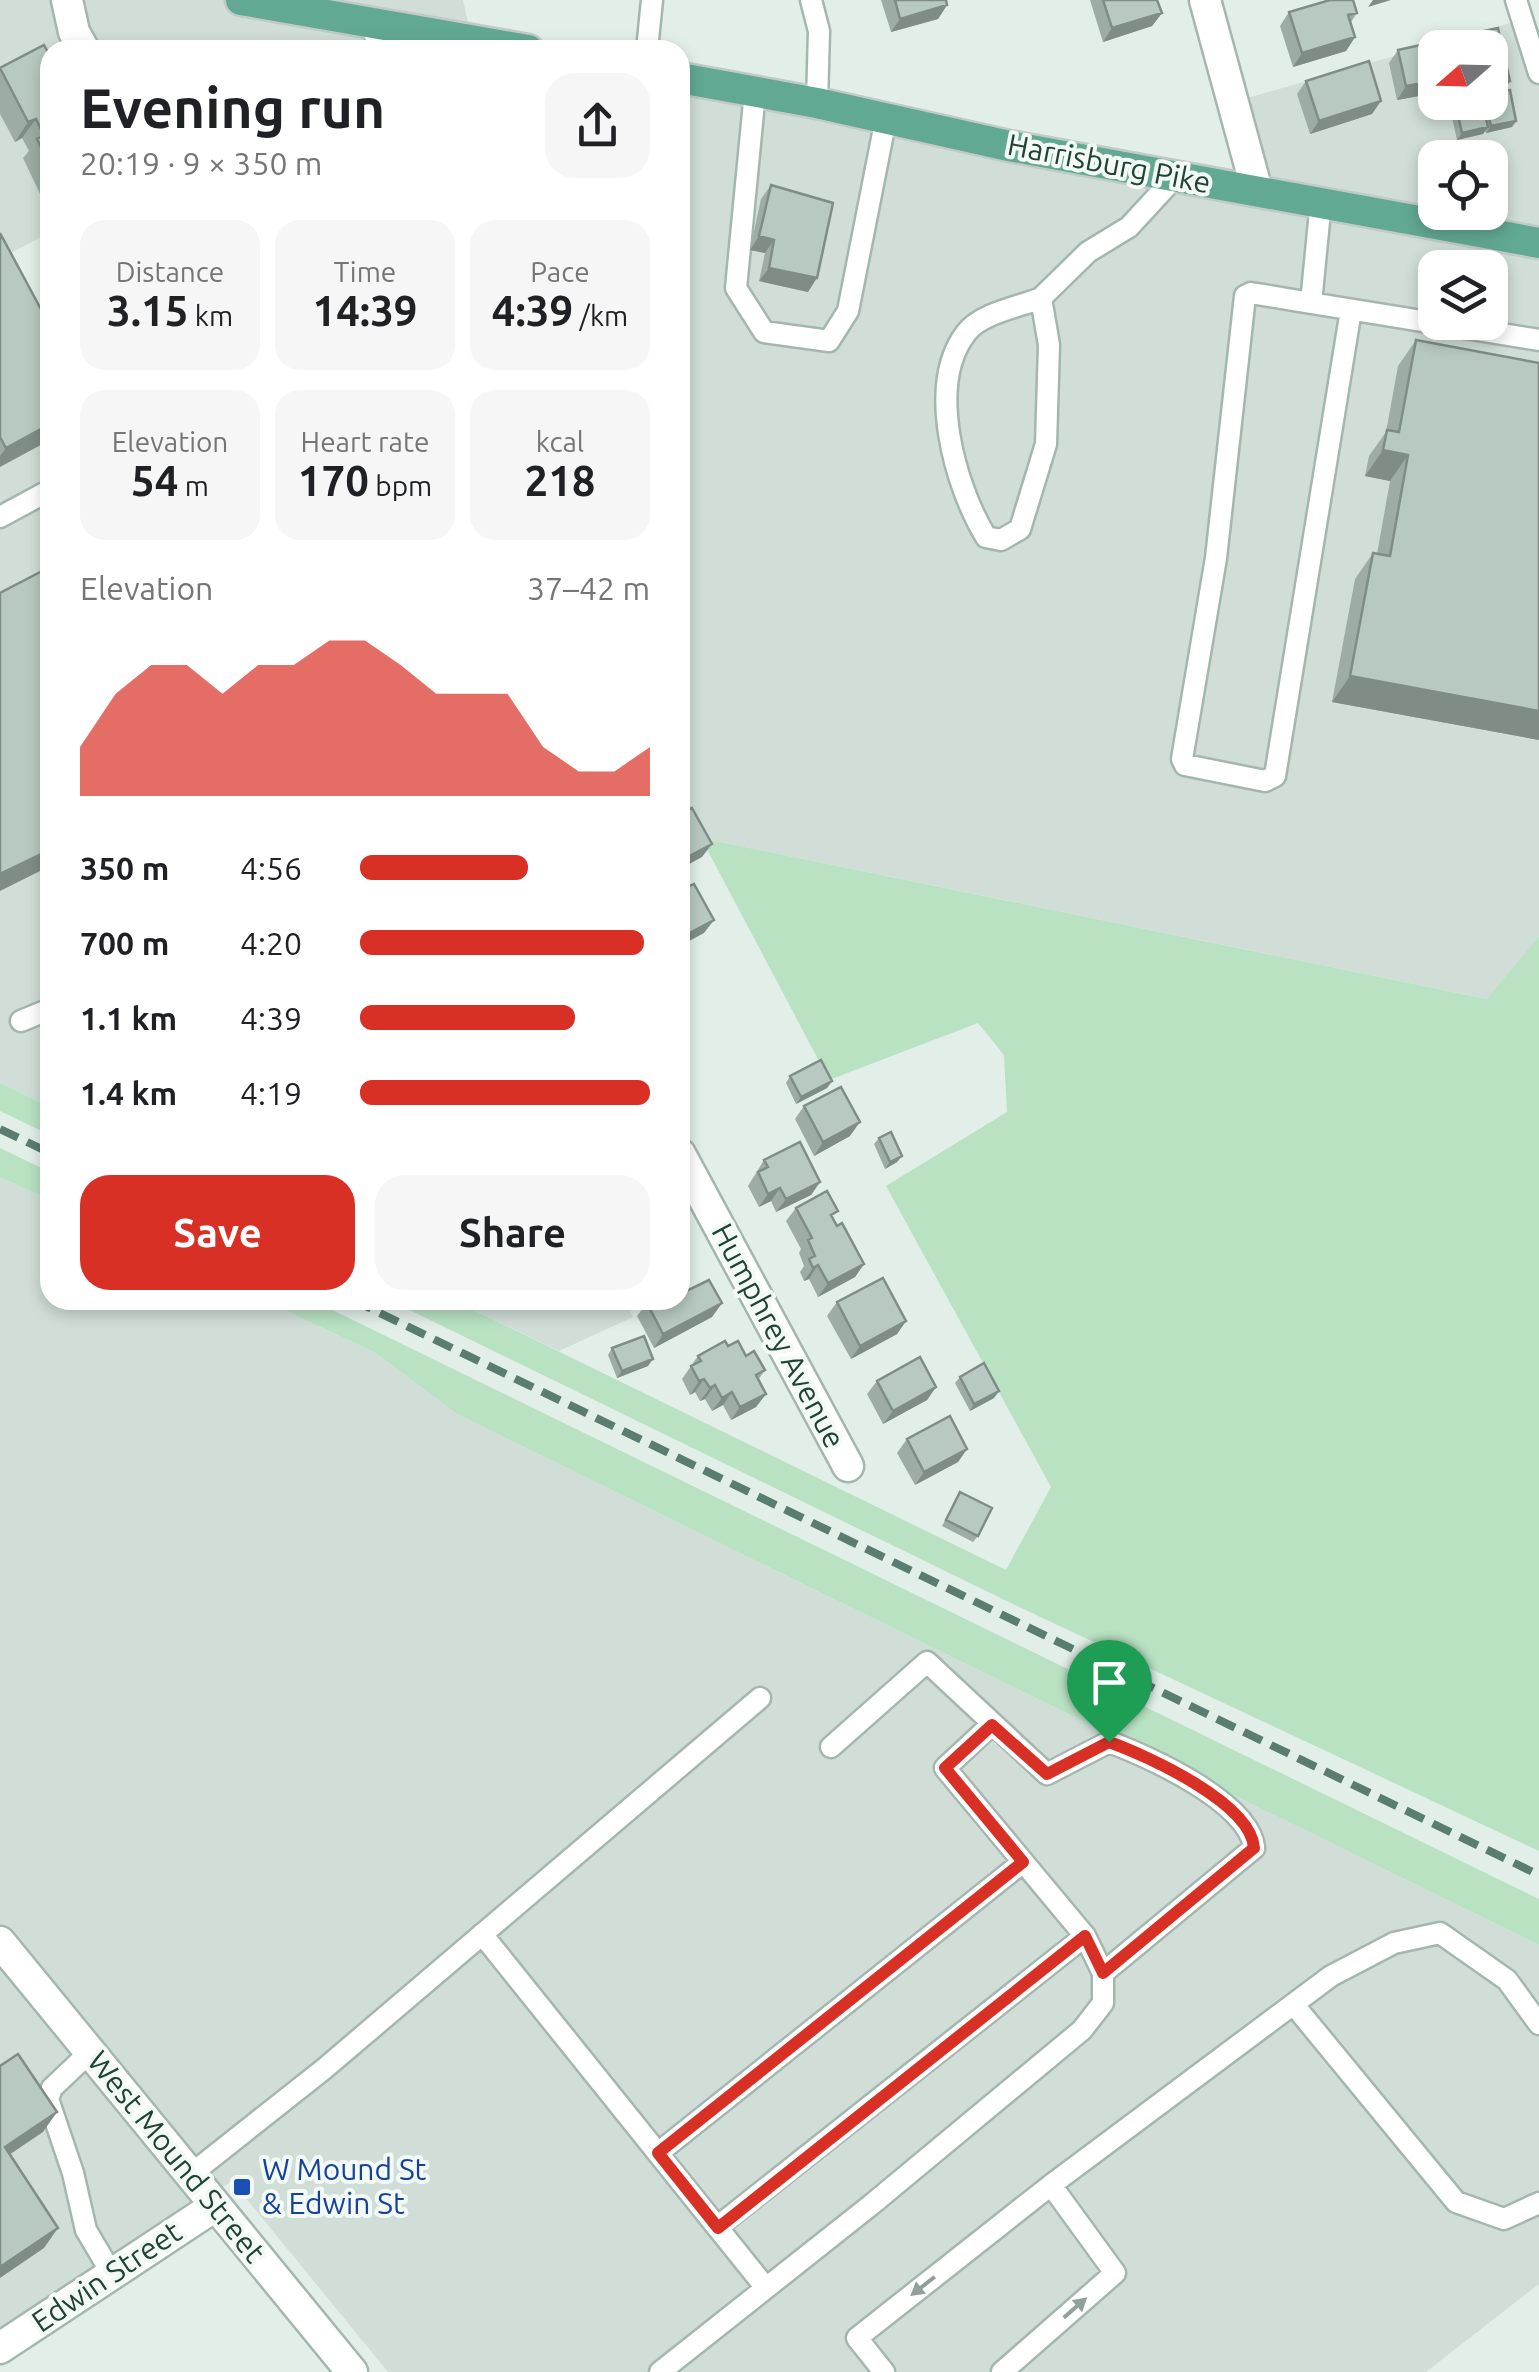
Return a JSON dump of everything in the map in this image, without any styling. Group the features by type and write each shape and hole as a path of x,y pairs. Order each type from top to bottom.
{"main road":[{"path":"241,0 473,40"},
{"name":"Harrisburg Pike","path":"690,80 817,103 1010,146 1539,243"}],"street":[{"path":"67,0 78,40"},
{"path":"1204,0 1257,191"},
{"name":"Humphrey Avenue","path":"690,1173 848,1466"},
{"name":"West Mound Street","path":"0,1942 352,2372"},
{"name":"Edwin Street","path":"0,2348 215,2206"}],"lane":[{"path":"648,40 652,0"},
{"path":"811,0 819,31 817,103"},
{"path":"1516,0 1539,74"},
{"path":"369,21 377,40"},
{"path":"756,92 736,288 764,332 829,342 848,311 886,118"},
{"path":"1042,298 1050,345 1046,444 1020,529 1001,540 986,537 948,441 948,366 967,331 987,318 1042,298 1088,252 1129,227 1176,176"},
{"path":"1311,303 1321,202"},
{"path":"1351,310 1275,776 1266,781 1186,765 1182,759 1216,558 1246,296 1250,293 1539,340"},
{"path":"0,517 40,495"},
{"path":"22,1020 40,1013"},
{"path":"831,1746 928,1662 1047,1774 1109,1742 1148,1756 1236,1812 1253,1834 1254,1848 1103,1973"},
{"path":"190,2175 324,2069 760,1698"},
{"path":"660,2372 872,2205 1082,2030 1103,2003 1103,1973 1085,1936 945,1768 992,1725"},
{"path":"658,2153 1023,1862"},
{"path":"884,2372 858,2338 1051,2185 1331,1976 1394,1943 1440,1933 1506,1980 1539,2024"},
{"path":"482,1934 766,2288"},
{"path":"718,2228 1085,1936"},
{"path":"1294,2005 1456,2202 1504,2219 1539,2203"},
{"path":"90,2052 52,2088 48,2099 74,2173 86,2230 112,2274"},
{"path":"1002,2372 1115,2274 1051,2185"}],"shaded area":[{"path":"0,0 463,0 472,40 40,40 40,237 0,259"},
{"path":"1524,19 1539,66 1539,936 1488,999 701,838 690,818 690,87 1256,193 1233,102 1418,49 1418,120 1508,120 1508,30 1485,30"},
{"path":"0,271 40,348 40,1102 0,1083"},
{"path":"0,1177 40,1195 40,1310 284,1310 376,1353 457,1414 1539,1945 1539,2284 1426,2372 388,2372 232,2181 0,2335"},
{"path":"474,1310 629,1310 633,1317 559,1351"}],"green space":[{"path":"701,838 1487,999 1539,936 1539,1851 1015,1605 410,1310 473,1310 1006,1570 1051,1487 886,1186 1007,1112 1004,1055 978,1023 829,1080"},
{"path":"0,1083 40,1102 40,1130 0,1111"},
{"path":"0,1148 40,1167 40,1195 0,1177"},
{"path":"284,1310 332,1310 1539,1899 1539,1945 457,1414 376,1353"}],"building":[{"path":"895,0 946,0 947,5 900,19"},
{"path":"1103,0 1157,0 1162,13 1112,28"},
{"path":"1330,0 1353,0 1357,13 1348,15 1355,37 1302,53 1289,12"},
{"path":"1418,46 1418,84 1406,86 1398,50"},
{"path":"40,47 40,127 36,119 28,122 0,68"},
{"path":"1369,61 1381,101 1319,121 1306,81"},
{"path":"1508,90 1516,121 1491,126 1490,120 1508,120"},
{"path":"1459,120 1486,120 1488,127 1462,133"},
{"path":"771,185 833,203 817,278 769,268 774,240 759,236"},
{"path":"0,233 40,307 40,429 6,448 0,437"},
{"path":"1416,340 1539,363 1539,711 1350,676 1373,553 1390,556 1408,455 1383,450 1387,430 1399,432"},
{"path":"40,572 40,855 0,874 0,593"},
{"path":"690,809 712,844 690,856"},
{"path":"694,884 714,920 690,933 690,886"},
{"path":"821,1060 832,1081 801,1097 790,1076"},
{"path":"841,1087 860,1122 823,1142 804,1106"},
{"path":"891,1132 902,1156 890,1162 879,1138"},
{"path":"800,1142 820,1182 786,1199 780,1188 768,1194 758,1172 768,1167 764,1160"},
{"path":"827,1191 838,1211 831,1215 837,1226 842,1223 864,1264 828,1283 818,1265 813,1268 809,1259 815,1256 808,1240 812,1238 796,1208"},
{"path":"883,1278 906,1321 860,1346 837,1302"},
{"path":"709,1280 722,1303 663,1334 651,1310 690,1310 690,1289"},
{"path":"644,1336 653,1359 622,1371 612,1348"},
{"path":"725,1341 728,1346 738,1341 746,1356 754,1351 765,1370 756,1375 766,1394 740,1407 732,1392 722,1398 715,1385 710,1388 704,1379 699,1381 691,1366 701,1361 698,1356"},
{"path":"920,1357 936,1387 893,1411 877,1381"},
{"path":"984,1363 999,1391 974,1404 960,1377"},
{"path":"950,1416 967,1449 924,1472 907,1439"},
{"path":"960,1492 992,1508 978,1536 946,1520"},
{"path":"18,2054 57,2112 5,2147 58,2228 0,2267 0,2066"}],"railway":[{"path":"0,1129 40,1148"},
{"path":"374,1310 1539,1875"}],"place":[{"name":"W Mound St & Edwin St","path":"242,2187"}],"route":[{"path":"992,1725 1047,1774 1109,1742 1148,1756 1236,1812 1253,1834 1254,1848 1103,1973 1085,1936 718,2228 658,2153 1023,1862 945,1768 992,1725"}]}
